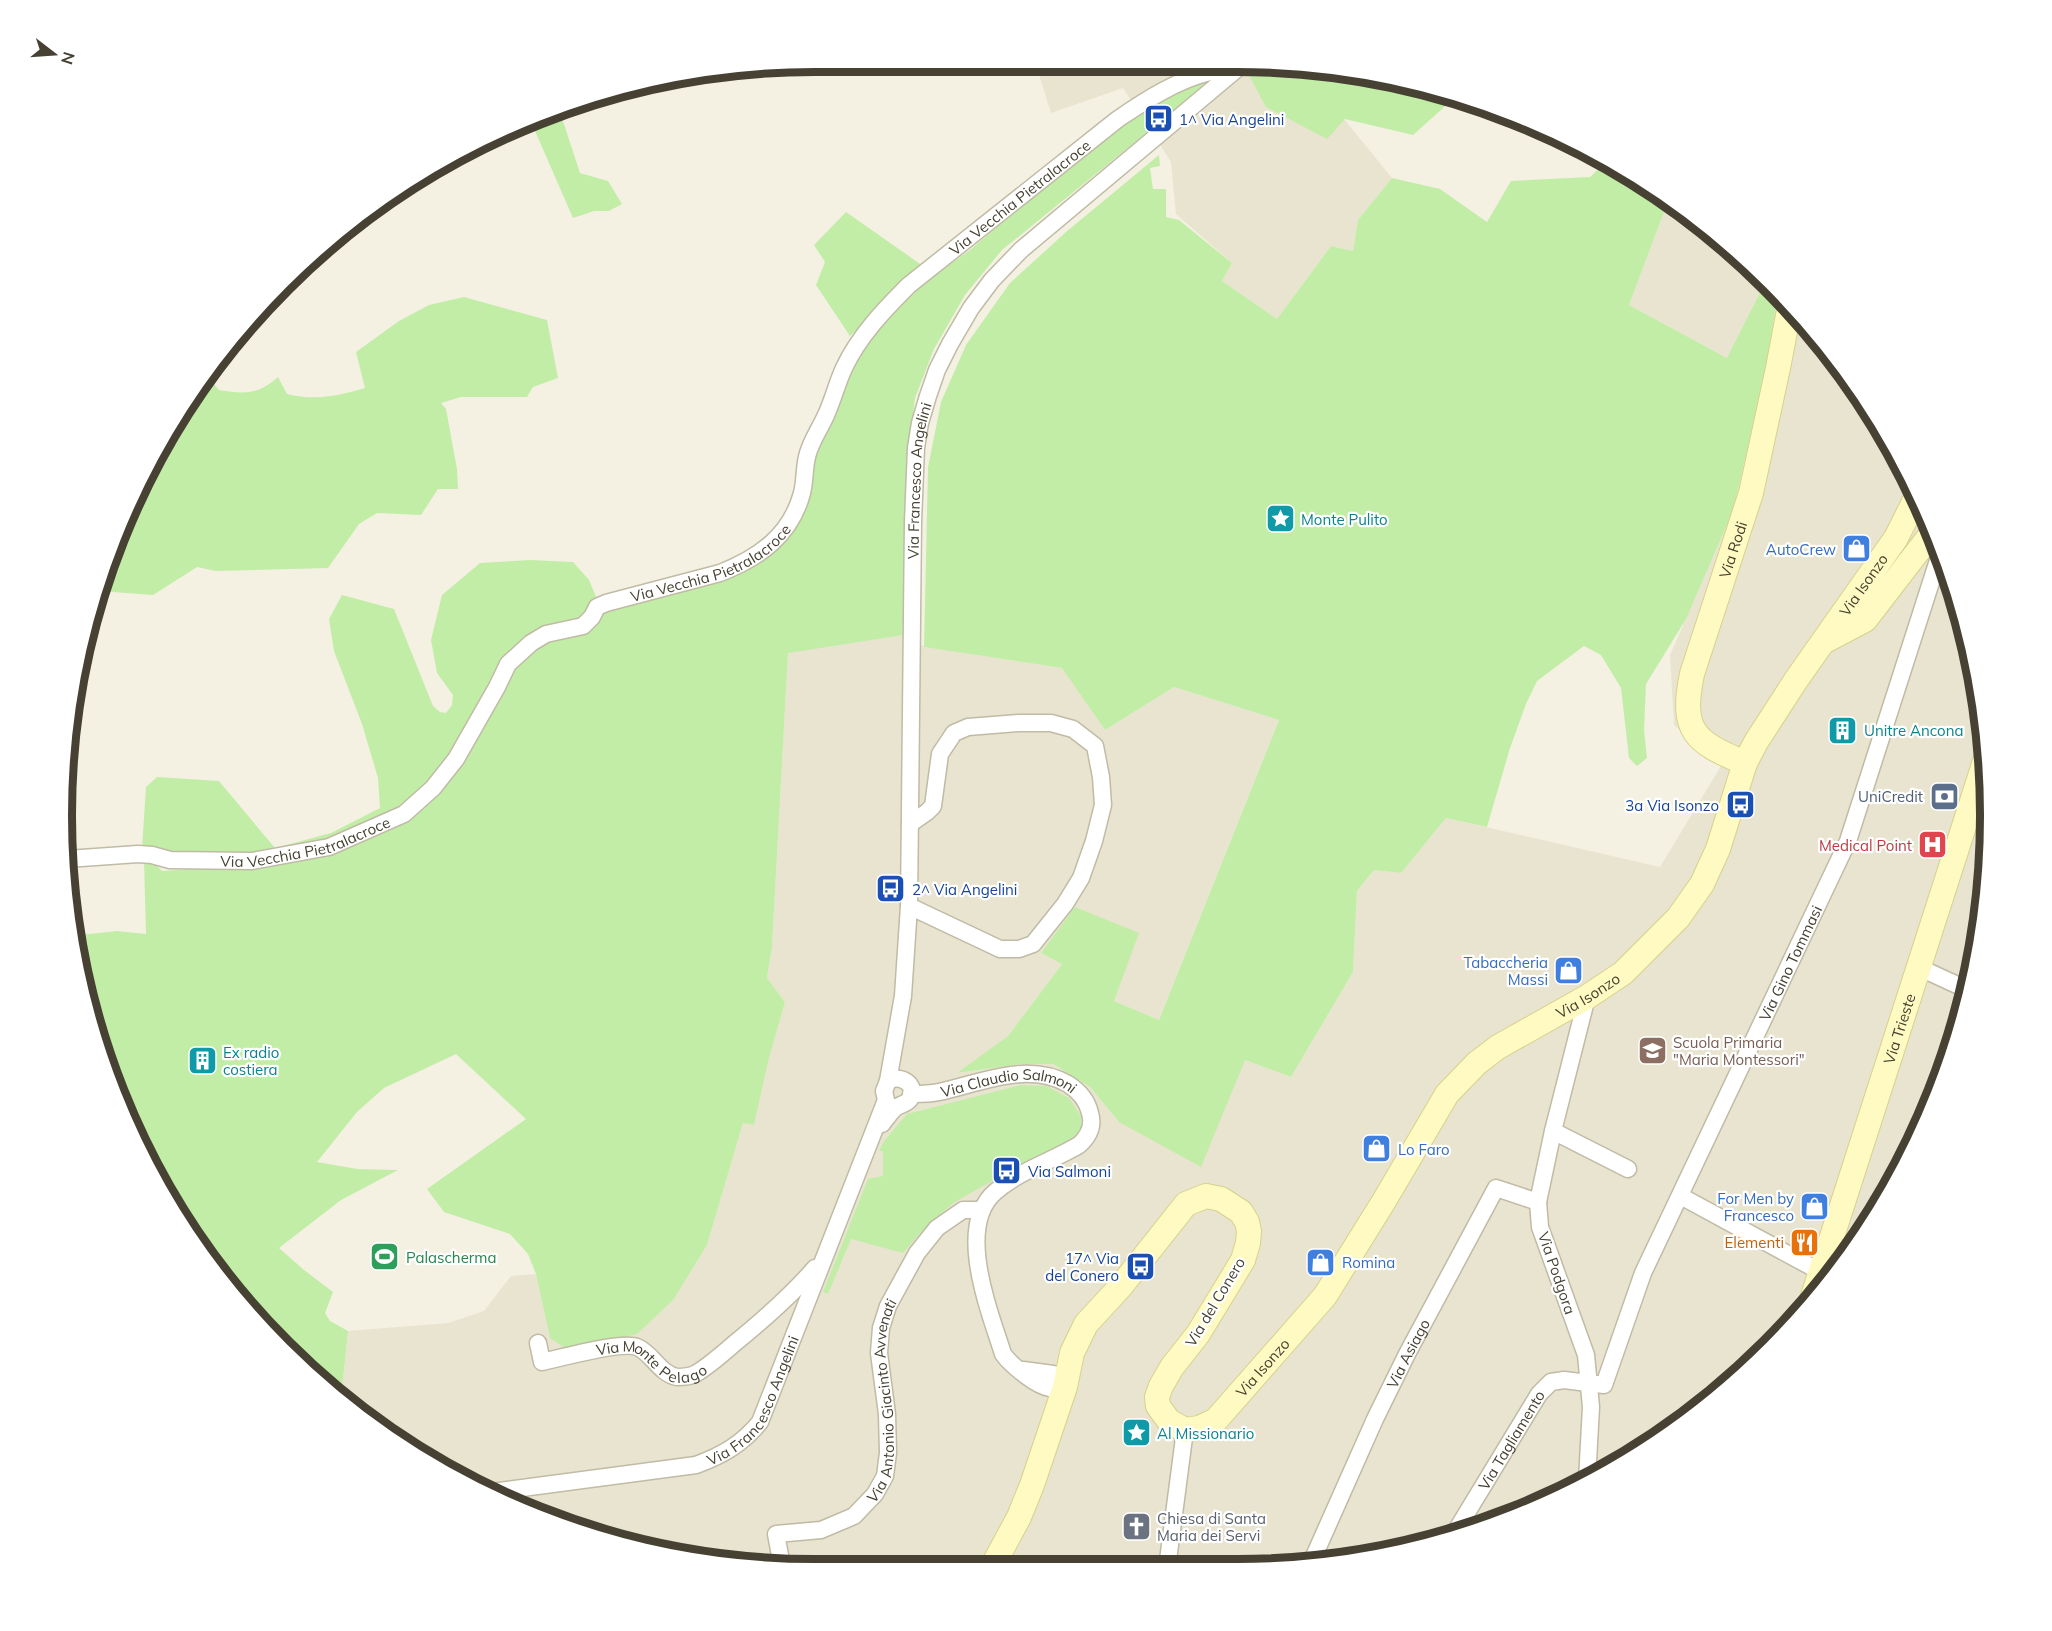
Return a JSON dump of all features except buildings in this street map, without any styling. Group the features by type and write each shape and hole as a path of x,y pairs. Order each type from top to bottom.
{"main road":[{"name":"Via Rodi","path":"1745,763 1711,748 1697,735 1687,714 1687,698 1692,674 1751,493 1788,317"},
{"name":"Via Isonzo","path":"1185,1430 1199,1428 1216,1420 1325,1296 1447,1094 1498,1047 1587,997 1623,973 1678,918 1702,884 1718,849 1745,763 1756,742 1822,643 1857,613 1912,506"},
{"path":"1857,613 1926,539"},
{"name":"Via Trieste","path":"1829,1263 1918,967 1979,783"},
{"name":"Via del Conero","path":"997,1559 1021,1513 1047,1444 1065,1387 1072,1353 1086,1324 1121,1286 1185,1204 1206,1196 1221,1199 1241,1212 1247,1222 1248,1243 1243,1260 1198,1334 1172,1367 1157,1397 1158,1406 1169,1421 1185,1430"}],"street":[{"name":"Via Vecchia Pietralacroce","path":"74,859 138,854 170,860 252,861 330,847 404,814 418,803 446,773 498,687 503,671 531,643 546,634 583,626 592,617 597,607 606,603 720,573 737,566 777,538 793,518 802,492 807,456 826,415 844,367 859,341 882,313 909,285 1118,119 1141,103 1186,80 1211,72"},
{"name":"Via Francesco Angelini","path":"891,1103 884,1091 895,1080 897,1032 905,975 909,906 913,522 916,448 920,423 937,370 971,308 992,280 1021,250 1236,72"},
{"name":"Via Gino Tommasi","path":"1589,1383 1604,1385 1642,1273 1848,842 1936,565"},
{"path":"909,824 933,806 940,754 954,733 968,727 1051,723 1073,729 1095,746 1101,777 1103,806 1094,841 1081,878 1065,904 1034,944 1019,949 1000,949 909,906"},
{"path":"1918,967 1960,986"},
{"name":"Via Podgora","path":"1587,997 1553,1131 1538,1202 1540,1227 1586,1355 1591,1407 1588,1470"},
{"name":"Via Claudio Salmoni","path":"911,1094 937,1093 996,1078 1030,1073 1046,1074 1061,1080 1082,1096 1090,1110 1092,1120 1086,1139 1080,1145 996,1191 987,1200 982,1210"},
{"path":"895,1080 910,1085 911,1094"},
{"name":"Via Francesco Angelini","path":"891,1103 906,1103 911,1094"},
{"name":"Via Francesco Angelini","path":"505,1490 696,1465 719,1457 748,1436 760,1422 874,1134 891,1103"},
{"path":"1553,1131 1628,1169"},
{"name":"Via Asiago","path":"1315,1555 1375,1419 1496,1188 1538,1202"},
{"path":"1686,1199 1822,1273"},
{"name":"Via Antonio Giacinto Avvenati","path":"780,1558 776,1534 821,1530 854,1516 875,1494 885,1476 888,1453 887,1414 879,1353 881,1328 888,1306 917,1253 937,1228 963,1210 982,1210"},
{"path":"982,1210 976,1234 979,1267 1003,1354 1019,1370 1048,1388 1065,1387"},
{"name":"Via Monte Pelago","path":"538,1343 542,1362 622,1346 636,1347 676,1377 692,1375 708,1365 764,1319 825,1256"},
{"path":"764,1319 779,1313 802,1314 795,1298 789,1295"},
{"name":"Via Tagliamento","path":"1460,1525 1539,1394 1551,1382 1564,1380 1589,1383"},
{"path":"1168,1559 1185,1430"}],"shaded area":[{"path":"1038,72 1236,72 1289,74 1344,119 1392,178 1358,220 1353,251 1331,246 1277,319 1222,281 1232,263 1176,214 1171,162 1123,88 1051,113"},
{"path":"1665,208 1727,257 1795,325 1855,402 1903,487 1941,577 1966,670 1974,718 1980,816 1974,913 1955,1008 1941,1054 1903,1144 1855,1229 1795,1306 1727,1374 1650,1434 1608,1459 1565,1482 1475,1520 1382,1545 1334,1553 1236,1559 816,1559 718,1553 670,1545 577,1520 487,1482 402,1434 342,1388 348,1331 448,1323 484,1311 511,1276 536,1274 550,1337 674,1299 707,1245 743,1123 754,1125 769,1058 785,1002 767,978 772,947 788,652 904,635 925,647 1063,668 1105,730 1174,687 1279,720 1159,1020 1114,1001 1138,933 1041,953 1062,964 1008,1036 958,1073 1022,1064 1053,1064 1090,1087 1119,1122 1245,1060 1291,1077 1353,972 1357,891 1374,870 1401,873 1446,818 1660,867 1721,766 1674,725 1670,655 1733,511 1764,378 1629,305"}],"green space":[{"path":"1254,73 1334,78 1382,86 1449,103 1413,135 1345,119 1327,139 1266,107 1249,75"},
{"path":"1205,81 1204,86 1002,250 965,295 934,349 915,398 910,445 904,635 788,653 772,947 767,978 785,1002 769,1058 754,1125 743,1123 707,1245 674,1299 637,1334 568,1350 550,1338 536,1274 528,1254 510,1234 444,1212 427,1189 526,1119 456,1054 384,1088 357,1112 317,1162 357,1169 398,1170 341,1200 279,1248 333,1292 325,1313 330,1321 348,1331 342,1388 290,1341 257,1306 197,1229 149,1144 111,1054 97,1008 82,935 117,931 146,934 144,860 154,863 162,871 231,866 171,859 142,848 146,787 157,777 219,781 275,848 331,833 380,808 378,778 362,724 334,651 329,619 342,595 394,609 433,706 440,712 446,713 452,705 453,695 437,673 431,640 442,595 480,563 530,560 573,562 589,580 597,599 762,555 806,507 818,447 840,391 880,325 904,297 970,250 1043,187 1148,104"},
{"path":"562,117 580,173 608,181 622,204 609,211 594,211 573,218 534,128"},
{"path":"1159,155 1160,166 1150,168 1153,189 1166,189 1166,217 1179,220 1232,263 1222,281 1277,319 1331,246 1353,251 1358,220 1392,178 1440,189 1487,222 1511,181 1590,177 1600,168 1665,208 1629,305 1727,358 1762,290 1776,305 1764,378 1733,511 1686,619 1646,684 1644,730 1647,758 1637,766 1629,758 1621,688 1601,655 1584,646 1537,681 1510,748 1487,827 1446,818 1401,873 1374,870 1357,891 1353,972 1291,1077 1245,1060 1201,1167 1119,1122 1090,1087 1053,1064 1022,1064 957,1073 1008,1036 1062,964 1041,953 1075,907 1139,933 1114,1001 1159,1020 1279,720 1174,687 1105,730 1062,668 924,647 928,467 941,402 966,345 1010,283 1066,232"},
{"path":"846,212 923,266 850,336 816,285 825,262 814,245"},
{"path":"464,297 547,320 558,378 533,387 527,397 461,397 441,403 446,409 457,469 458,489 438,489 421,515 377,513 359,524 328,568 216,571 197,567 153,595 107,592 129,531 149,487 197,402 212,382 219,390 251,392 264,387 278,377 287,394 307,397 336,395 365,388 356,352 399,321 429,305"},
{"path":"1021,1085 1047,1086 1069,1098 1081,1116 1081,1130 1064,1147 992,1181 953,1203 921,1232 903,1253 851,1239 828,1294 823,1292 868,1179 883,1176 883,1151 879,1151 884,1141 907,1114"}],"place":[{"name":"1^ Via Angelini","path":"1158,119"},
{"name":"Monte Pulito","path":"1280,519"},
{"name":"AutoCrew","path":"1857,549"},
{"name":"Unitre Ancona","path":"1843,730"},
{"name":"UniCredit","path":"1944,796"},
{"name":"3a Via Isonzo","path":"1740,805"},
{"name":"Medical Point","path":"1933,845"},
{"name":"2^ Via Angelini","path":"891,889"},
{"name":"Tabaccheria Massi","path":"1569,971"},
{"name":"Scuola Primaria \"Maria Montessori\"","path":"1652,1051"},
{"name":"Ex radio costiera","path":"202,1061"},
{"name":"Lo Faro","path":"1377,1149"},
{"name":"Via Salmoni","path":"1007,1171"},
{"name":"For Men by Francesco","path":"1815,1207"},
{"name":"Elementi","path":"1805,1242"},
{"name":"Palascherma","path":"385,1257"},
{"name":"Romina","path":"1321,1262"},
{"name":"17^ Via del Conero","path":"1140,1267"},
{"name":"Al Missionario","path":"1136,1433"},
{"name":"Chiesa di Santa Maria dei Servi","path":"1136,1527"}]}
